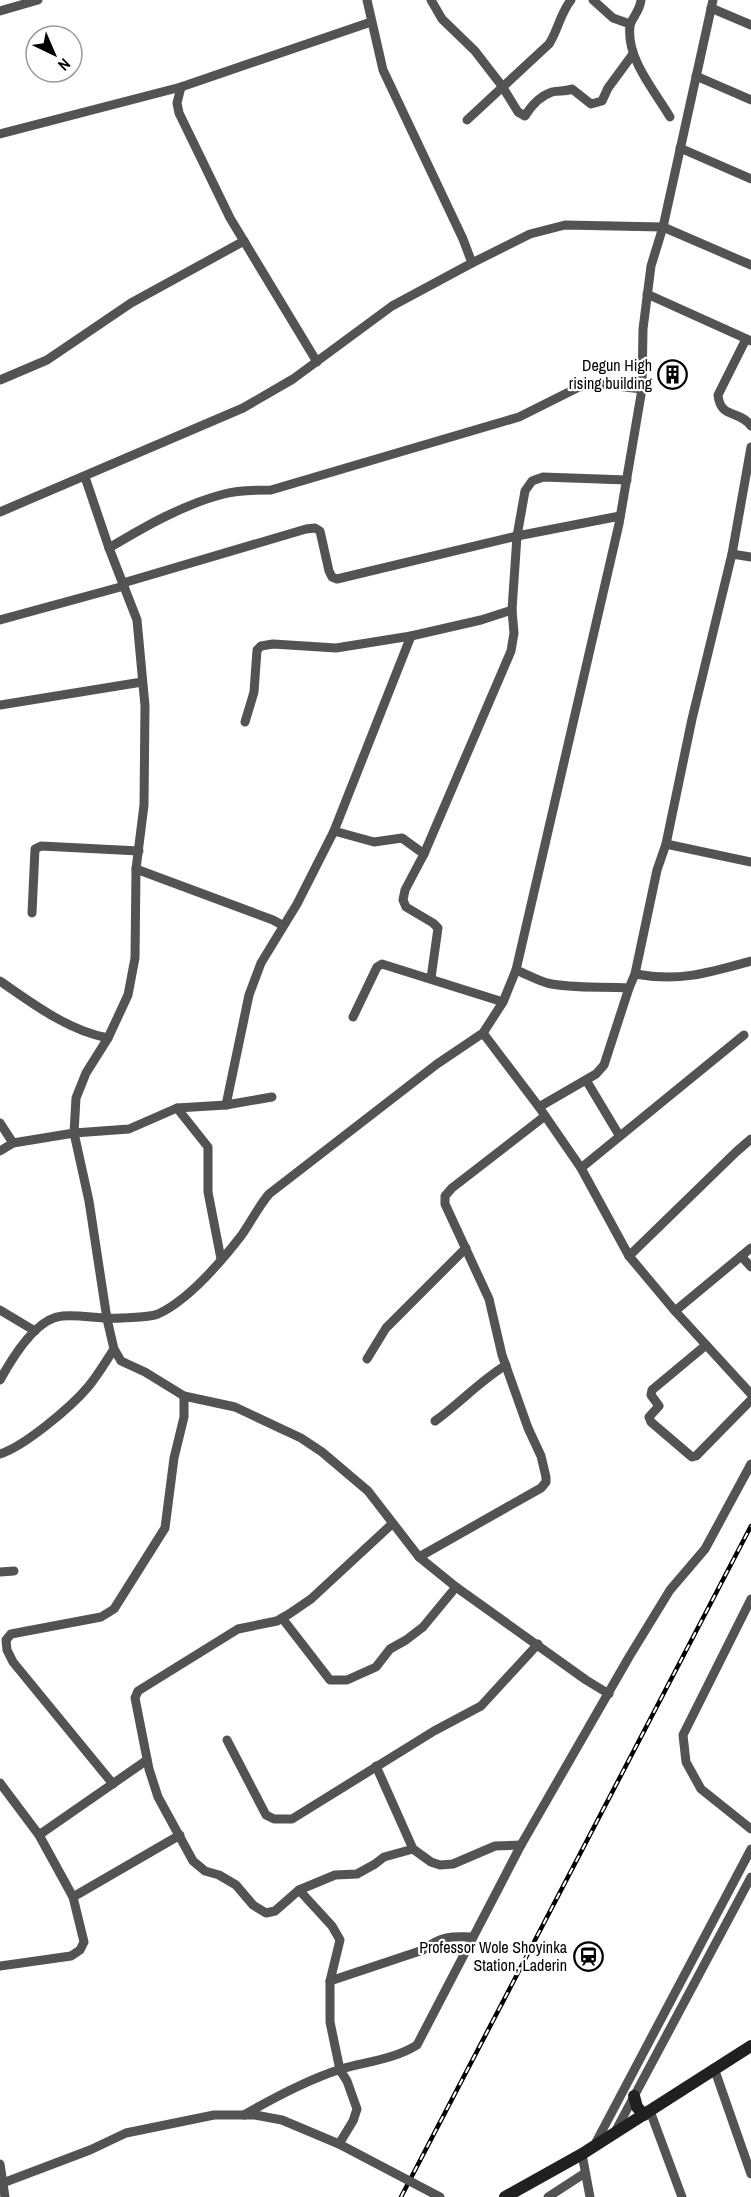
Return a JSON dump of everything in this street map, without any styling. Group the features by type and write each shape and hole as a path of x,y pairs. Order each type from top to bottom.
{"street":[{"path":"0,11 38,0"},
{"path":"367,0 383,70 463,239 472,263"},
{"path":"431,0 442,19 475,51 502,86 518,112 525,116 530,107 553,91 564,92 572,89 591,104 603,101 608,88 633,54"},
{"path":"467,120 549,44 556,33 562,11 571,0"},
{"path":"593,0 613,18 630,24"},
{"path":"641,0 640,10 630,24 633,54 670,117"},
{"path":"0,1380 11,1361 35,1331 50,1320 61,1316 107,1319 150,1316 186,1296 242,1234 258,1207 269,1194 437,1064 483,1033 504,1002 516,970 620,516 642,389 643,329 651,266 663,227 712,4 751,25"},
{"path":"0,134 181,87 371,21"},
{"path":"696,76 751,100"},
{"path":"181,87 177,95 179,113 231,218 317,362"},
{"path":"680,148 751,179"},
{"path":"0,512 243,408 293,379 392,306 530,234 565,225 663,227 751,265"},
{"path":"0,380 46,360 131,303 244,241"},
{"path":"648,294 749,340 718,395 719,405 726,412 749,422"},
{"path":"109,548 157,520 224,494 244,490 271,490 519,417 579,387 600,384 642,389"},
{"path":"539,1107 586,1080 604,1065 635,974 657,870 666,844 692,719 732,554 751,447"},
{"path":"85,477 136,620 145,706 144,805 136,869 135,958 128,995 108,1038 86,1073 76,1098 74,1133 89,1201 107,1319 114,1349 121,1361 145,1372 184,1396 217,1401 235,1407 301,1438 322,1452 368,1491 419,1557 456,1587 609,1694"},
{"path":"431,978 438,928 406,907 403,900 405,890 424,854 511,651 514,633 512,610 517,536 525,491 532,481 543,477 627,480"},
{"path":"0,620 306,529 315,528 320,531 329,572 337,579 517,536 620,516"},
{"path":"732,554 751,557"},
{"path":"245,722 254,692 257,650 261,646 273,644 336,648 411,636 481,620 512,610"},
{"path":"226,1104 249,995 261,963 282,925 297,904 334,831 411,636"},
{"path":"0,705 142,682"},
{"path":"334,831 374,842 402,838 424,854"},
{"path":"666,844 751,862"},
{"path":"32,913 35,849 41,846 139,851"},
{"path":"136,869 282,925"},
{"path":"635,974 661,979 697,975 751,961"},
{"path":"353,1017 377,967 381,964 504,1002"},
{"path":"516,970 545,982 570,986 597,985 629,988"},
{"path":"0,981 46,1012 88,1034 108,1038"},
{"path":"483,1033 539,1107 581,1168 629,1256 675,1311 751,1394"},
{"path":"581,1168 744,1035"},
{"path":"586,1080 620,1135"},
{"path":"0,1151 14,1143 74,1133 129,1129 177,1108 272,1097"},
{"path":"177,1108 208,1147 208,1192 221,1259"},
{"path":"419,1557 541,1488 546,1482 541,1456 506,1365 489,1299 445,1204 446,1196 452,1188 545,1116"},
{"path":"0,1123 14,1143"},
{"path":"629,1256 751,1139"},
{"path":"367,1359 386,1328 466,1248"},
{"path":"675,1311 751,1248"},
{"path":"741,1256 751,1267"},
{"path":"0,1310 35,1331"},
{"path":"706,1345 652,1390 651,1395 659,1406 649,1417 651,1422 692,1457 696,1456 751,1400"},
{"path":"0,1454 27,1439 68,1406 87,1388 114,1349"},
{"path":"435,1420 456,1405 482,1380 506,1365"},
{"path":"113,1784 13,1662 7,1650 6,1640 11,1634 101,1617 114,1610 165,1528 174,1458 184,1417 184,1396"},
{"path":"244,2115 296,2086 340,2070 406,2052 417,2045 521,1845 629,1657 670,1590 705,1549 751,1464"},
{"path":"392,1524 311,1599 277,1621 238,1629 138,1691 135,1698 147,1760 158,1797 193,1861 206,1871 219,1875 236,1885 253,1905 266,1912 276,1911 299,1890 335,1875 357,1874 384,1857 413,1849"},
{"path":"0,1572 14,1571"},
{"path":"282,1618 330,1680 347,1680 376,1667 390,1648 406,1640 423,1626 456,1587"},
{"path":"751,1599 683,1735 686,1762 701,1789 751,1829"},
{"path":"227,1740 266,1815 274,1819 292,1819 376,1766 481,1706 538,1644"},
{"path":"39,1835 147,1760"},
{"path":"376,1766 413,1849 431,1862 440,1865 453,1864 495,1846 521,1845"},
{"path":"0,1783 39,1835 73,1896 84,1942 80,1950 70,1956 0,1966"},
{"path":"73,1896 180,1835"},
{"path":"593,2147 751,1849"},
{"path":"613,2134 751,1877"},
{"path":"299,1890 332,1926 340,1940 330,1981 330,2022 340,2070 347,2081 357,2109 353,2121 339,2144"},
{"path":"330,1981 423,1950 436,1941 451,1936 473,1937"},
{"path":"505,2197 582,2154 751,2046"},
{"path":"714,2068 751,2174"},
{"path":"632,2074 642,2079"},
{"path":"634,2096 637,2107 647,2113 682,2197"},
{"path":"1,2184 90,2150 126,2133 214,2115 255,2115 282,2120 339,2144 440,2197"},
{"path":"582,2154 590,2197"},
{"path":"0,2164 1,2184 5,2197"},
{"path":"548,2197 585,2173"}],"railway":[{"path":"401,2197 751,1526"}],"place":[{"name":"Degun High rising building","path":"673,374"},
{"name":"Professor Wole Shoyinka Station, Laderin","path":"588,1956"}]}
